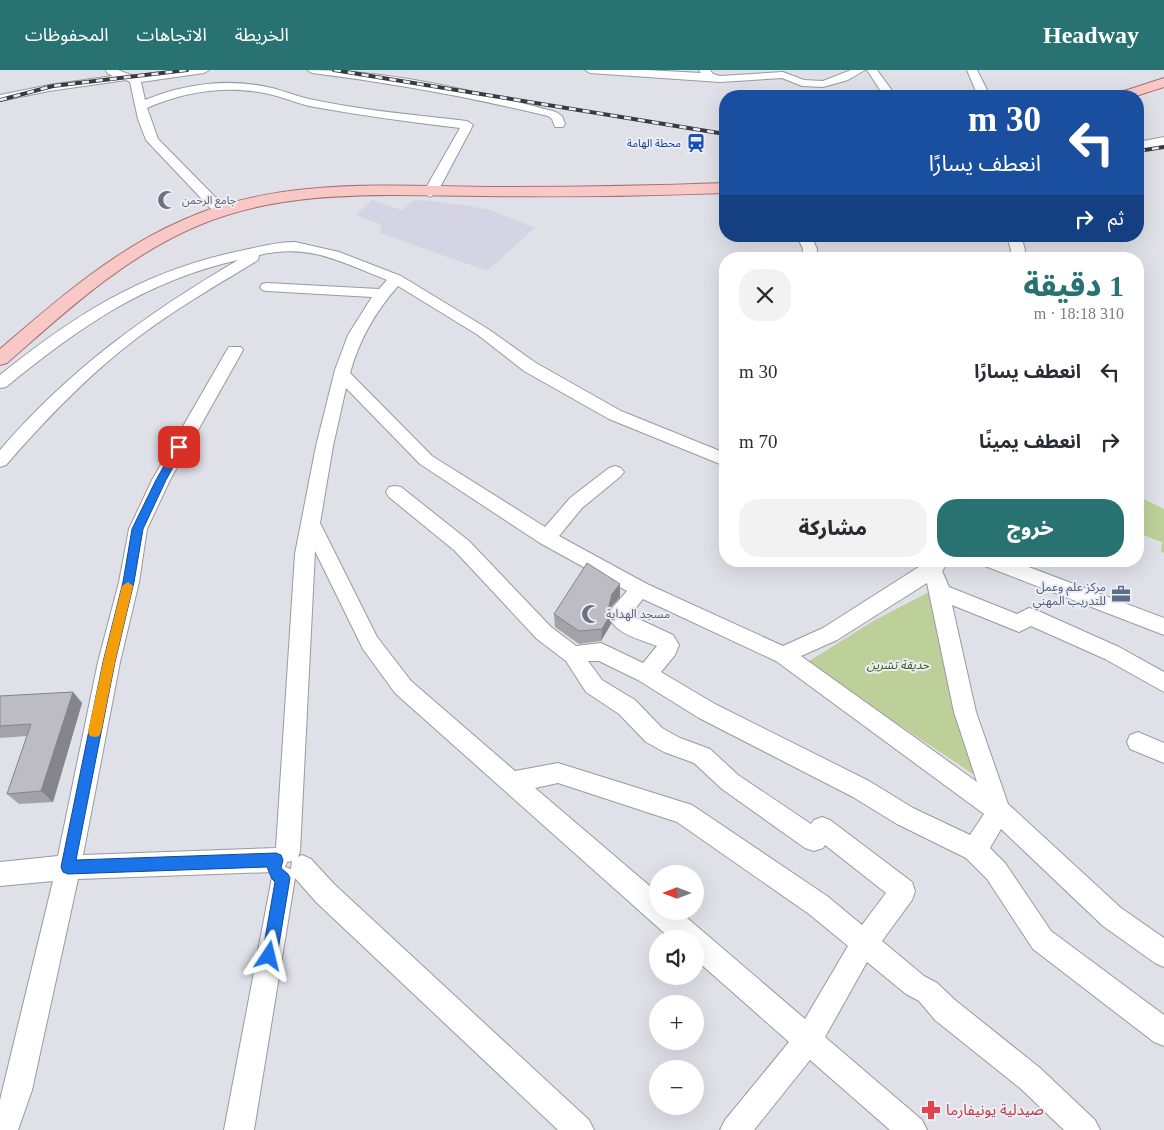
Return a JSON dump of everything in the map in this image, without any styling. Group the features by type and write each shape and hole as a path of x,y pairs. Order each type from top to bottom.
{"main road":[{"path":"1141,90 1164,82"},
{"path":"0,359 72,296 104,273 159,238 221,211 280,198 315,193 606,192 719,188"}],"street":[{"path":"0,98 121,74 204,70"},
{"path":"312,70 384,80 470,104 499,100 552,114 558,118 559,124"},
{"path":"590,70 707,73 720,79 783,75 804,86 823,84 844,78 860,70"},
{"path":"796,70 804,86"},
{"path":"872,70 886,90"},
{"path":"972,70 981,90"},
{"path":"121,74 142,106 152,140 221,211"},
{"path":"142,106 166,95 190,89 236,86 270,91 307,102 414,119 467,125"},
{"path":"430,193 467,125 470,104"},
{"path":"1144,145 1164,141"},
{"path":"0,383 85,318 113,300 177,271 214,259 292,246 316,249 396,279 483,332 530,367 615,415 719,457"},
{"path":"0,461 51,403 103,358 152,320 263,251"},
{"path":"239,1130 287,864 306,554 323,450 342,374 356,337 380,293 396,279"},
{"path":"267,287 380,293"},
{"path":"3,1130 18,1090 68,867 109,662 129,582 138,529 161,480 235,350"},
{"path":"342,374 426,460 547,538 640,589 782,655 999,811 1112,917 1164,954"},
{"path":"547,538 576,502 615,472"},
{"path":"395,492 462,546 544,633 573,655 594,686 627,707 654,735 672,746 702,756 730,782 814,840 822,828 903,891 864,943 808,1040 735,1130"},
{"path":"312,525 370,643 403,687 649,903"},
{"path":"782,655 830,634 934,567"},
{"path":"936,567 965,712 999,811"},
{"path":"1008,567 1164,627"},
{"path":"640,589 620,613 620,619 628,625 666,641 668,645 668,649 646,674"},
{"path":"940,592 1019,624 1029,616 1112,653 1164,683"},
{"path":"573,655 601,652 646,674 706,711 861,788 905,816 975,850 996,871 1042,940 1164,1032"},
{"path":"1138,742 1164,753"},
{"path":"511,782 558,773 684,813 818,905 915,985 928,992 945,1010 1030,1078 1085,1130"},
{"path":"975,850 999,811"},
{"path":"0,874 68,867 287,864 325,893 578,1130"},
{"path":"669,920 680,930"},
{"path":"704,950 912,1130"}],"shaded area":[{"path":"372,200 403,210 412,201 421,200 463,205 490,210 535,228 487,271 380,233 381,225 356,215"}],"green space":[{"path":"1144,499 1164,509 1164,553 1161,552 1162,542 1144,535"},
{"name":"حديقة تشرين","path":"933,590 976,776 806,663 875,620"}],"building":[{"name":"مسجد الهداية","path":"587,563 620,584 612,594 609,606 612,612 602,629 579,631 554,614"},
{"path":"73,692 41,791 7,794 31,724 0,726 0,696"}],"railway":[{"path":"0,100 53,86 187,70"},
{"path":"334,70 719,133"},
{"path":"1144,150 1164,147"}],"slow traffic":[{"path":"95,732 109,662 128,586"}],"place":[{"name":"محطة الهامة","path":"696,143"},
{"name":"جامع الرحمن","path":"167,200"},
{"name":"مركز علم وعمل للتدريب المهني","path":"1121,594"},
{"name":"مسجد الهداية","path":"591,614"},
{"name":"صيدلية يونيفارما","path":"931,1110"}],"route":[{"path":"179,447 138,529 129,582 109,662 68,867 276,860 274,868 276,875 283,878 269,956"}]}
